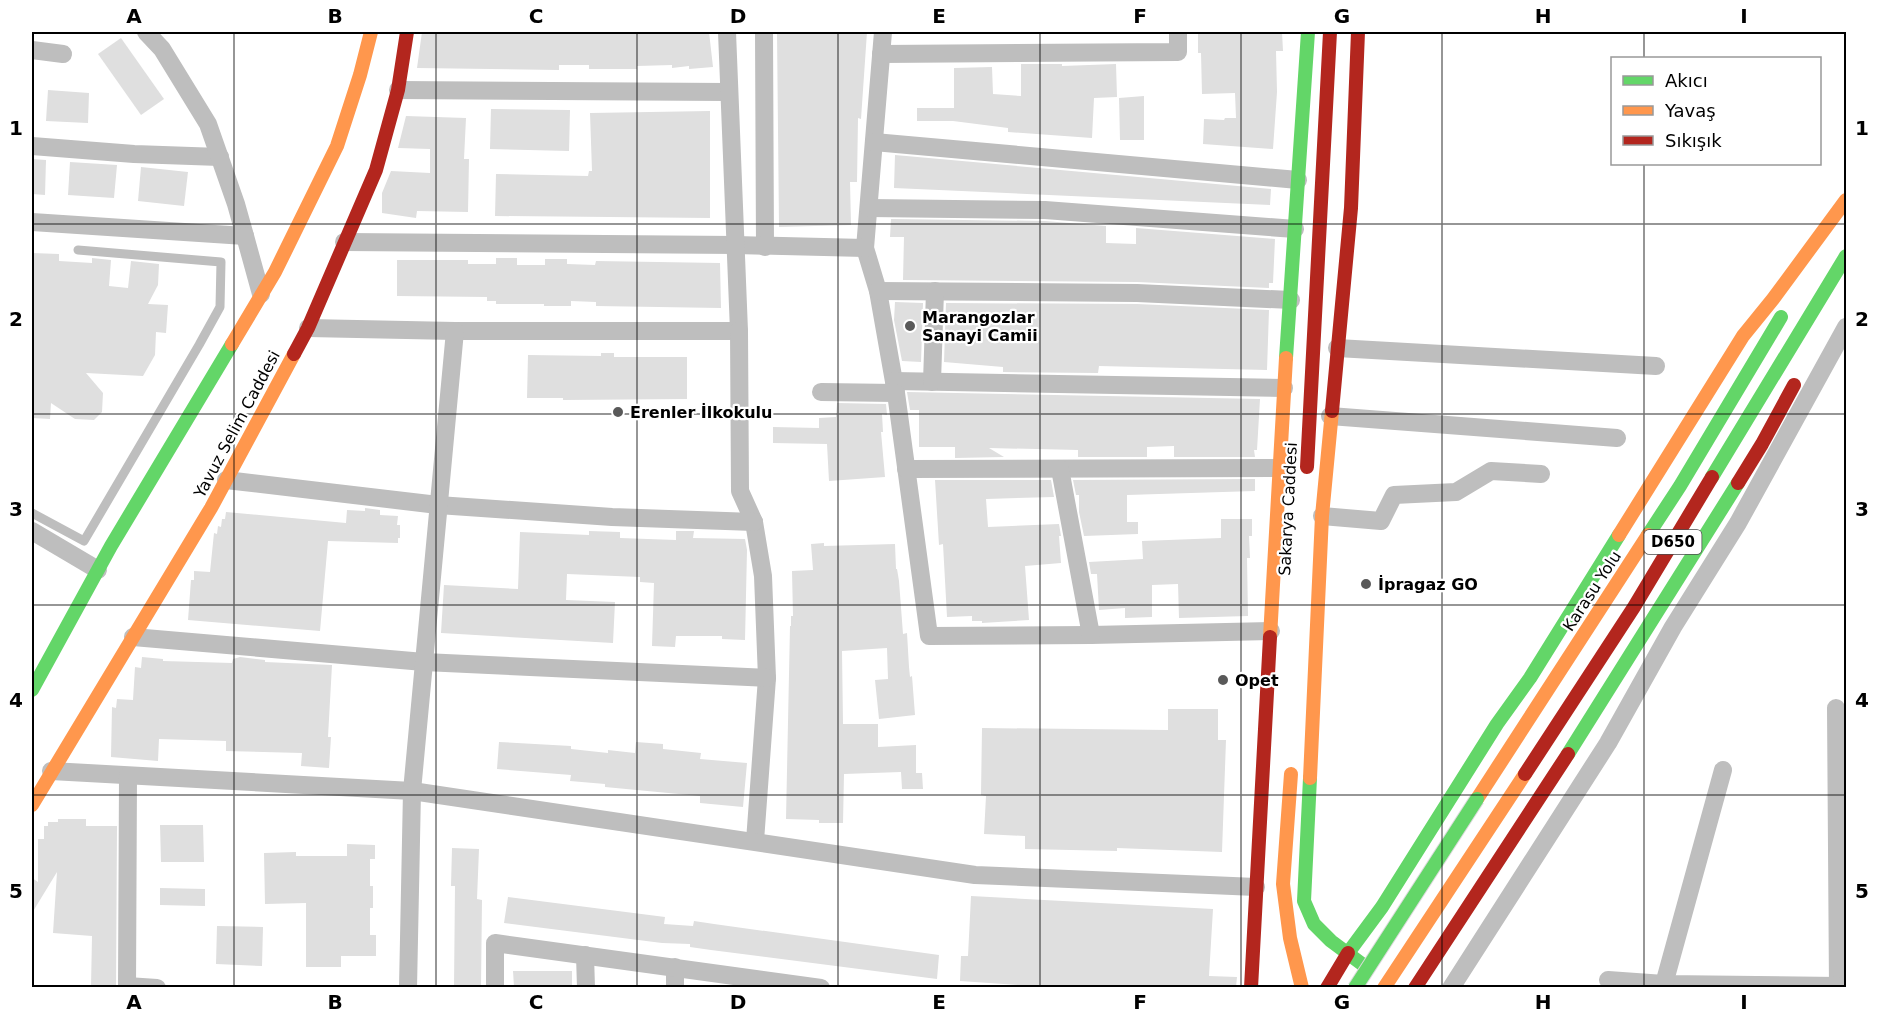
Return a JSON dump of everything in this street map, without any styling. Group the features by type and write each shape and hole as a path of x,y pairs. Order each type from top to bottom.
{"main road":[{"path":"32,690 98,570 275,272 337,146 371,32"},
{"name":"Yavuz Selim Caddesi","path":"32,804 211,508 308,328 376,170 398,90 407,32"},
{"path":"1251,987 1284,388 1308,32"},
{"name":"Sakarya Caddesi","path":"1306,479 1330,32"},
{"path":"1358,32 1351,208 1322,516 1304,901 1314,924 1331,941 1378,976 1384,987"},
{"path":"1327,987 1348,953 1382,907 1497,724 1530,678 1743,336 1846,200"},
{"path":"1799,287 1846,207"},
{"name":"D650","path":"1384,987 1634,607 1846,256"},
{"name":"Karasu Yolu","path":"1355,987 1680,486 1787,307"},
{"path":"1415,987 1531,813 1631,654 1762,444 1800,373"},
{"path":"1292,761 1283,884 1290,938 1302,987"}],"street":[{"path":"146,32 162,49 208,124 245,236 261,294"},
{"path":"727,32 739,331 740,491 754,522 763,576 767,678 755,841"},
{"path":"764,32 765,247"},
{"path":"883,32 865,248 878,291 895,387 929,636 1271,631"},
{"path":"881,54 1178,52 1178,32"},
{"path":"32,50 63,54"},
{"path":"398,90 729,92"},
{"path":"874,142 1298,180"},
{"path":"32,146 134,154 220,157"},
{"path":"869,208 1045,210 1295,230"},
{"path":"32,222 245,236"},
{"path":"344,242 865,248"},
{"path":"878,291 1137,293 1291,300"},
{"path":"932,382 935,291"},
{"path":"1451,987 1608,743 1673,627 1738,523 1846,327"},
{"path":"308,328 454,332 739,331"},
{"path":"408,987 411,791 454,332"},
{"path":"1337,348 1656,366"},
{"path":"821,392 932,382 1284,388"},
{"path":"1330,416 1617,438"},
{"path":"906,469 1280,468"},
{"path":"1060,469 1091,635"},
{"path":"1322,516 1381,521 1394,495 1456,492 1491,471 1541,474"},
{"path":"226,480 438,505 612,517 754,522"},
{"path":"32,531 98,570"},
{"path":"133,637 424,662 767,678"},
{"path":"1608,980 1664,984 1838,987 1836,708"},
{"path":"1664,984 1723,770"},
{"path":"51,771 411,791 975,875 1256,887"},
{"path":"128,776 127,987 157,987"},
{"path":"495,987 495,943 675,967 763,983 822,987"},
{"path":"585,955 586,987"},
{"path":"675,967 675,987"}],"lane":[{"path":"32,513 84,541 220,307 221,262 78,250"}],"building":[{"path":"422,32 484,34 484,32 709,32 713,67 689,69 689,66 672,68 672,65 637,66 637,69 589,69 589,65 559,65 559,70 417,68"},
{"path":"777,32 867,32 861,119 858,118 857,182 850,182 851,225 779,227"},
{"path":"1198,32 1282,32 1283,51 1276,51 1277,92 1273,149 1203,144 1204,119 1236,118 1235,93 1202,94"},
{"path":"121,38 164,99 141,115 98,54"},
{"path":"1021,64 1062,64 1062,66 1116,64 1117,97 1094,98 1092,138 1008,132 1008,128 953,121 917,121 917,108 954,108 954,68 992,67 993,94 1021,96"},
{"path":"48,90 89,93 88,123 46,121"},
{"path":"1144,96 1144,140 1120,140 1119,98"},
{"path":"491,109 570,110 569,151 490,149"},
{"path":"710,111 710,218 495,216 496,174 588,176 589,171 592,171 590,113"},
{"path":"406,116 466,118 464,159 469,159 468,212 417,211 416,218 382,213 382,193 391,171 430,173 430,149 398,148"},
{"path":"895,155 1271,189 1270,205 894,188"},
{"path":"32,159 46,160 45,195 32,194"},
{"path":"70,162 117,165 114,198 68,195"},
{"path":"141,167 188,172 184,206 138,201"},
{"path":"891,219 1045,221 1106,226 1106,243 1136,244 1136,228 1275,239 1273,283 1269,283 1269,288 1137,282 903,280 904,237 890,237"},
{"path":"32,253 59,254 59,261 92,263 92,258 111,260 109,286 128,288 131,261 159,264 158,285 148,304 168,305 166,333 156,332 155,355 143,376 86,373 103,393 102,412 94,420 75,419 51,403 50,419 32,418"},
{"path":"496,258 517,258 517,265 545,265 545,259 567,259 567,264 595,265 596,261 720,263 721,308 596,306 596,302 571,301 571,306 544,306 544,304 496,304 496,301 487,301 487,297 397,296 397,260 468,260 468,264 496,264"},
{"name":"Marangozlar Sanayi Camii","path":"895,302 923,303 921,362 902,361 894,320"},
{"path":"946,303 1137,304 1269,310 1267,370 1099,366 1098,373 1003,372 1003,367 944,362"},
{"path":"601,353 614,353 614,357 687,357 687,399 527,398 528,355 601,356"},
{"path":"907,392 1260,399 1257,450 1254,450 1255,457 1174,457 1174,446 1147,447 1147,457 1078,457 1078,450 989,448 1004,457 955,458 955,447 919,447 919,410 910,410"},
{"path":"837,403 886,404 887,415 882,414 883,432 881,432 885,477 829,481 827,444 773,443 773,427 819,428 819,418 836,417"},
{"path":"1255,479 1255,491 1127,495 1127,522 1138,522 1138,534 1084,536 1079,512 1079,495 1076,495 1073,480"},
{"path":"935,480 1051,480 1054,497 986,499 988,527 1059,524 1061,563 1025,566 1029,620 982,623 982,621 972,621 972,616 947,617 943,544 939,545"},
{"path":"365,508 380,510 380,515 398,516 397,525 400,525 400,538 398,538 398,543 328,541 320,631 188,620 191,580 194,580 194,571 210,572 214,533 217,534 218,526 221,527 226,512 346,523 347,510 365,511"},
{"path":"1221,519 1252,519 1252,536 1249,536 1250,558 1247,558 1248,616 1179,618 1178,584 1152,585 1152,617 1125,618 1125,608 1099,610 1097,574 1091,574 1089,562 1143,559 1142,541 1221,538"},
{"path":"589,531 620,532 620,538 676,540 676,531 694,531 693,538 745,539 747,550 745,640 722,639 722,636 676,636 675,647 652,646 654,583 640,582 640,577 567,574 566,600 615,602 613,643 441,633 444,585 518,589 520,532 589,535"},
{"path":"824,543 824,546 895,544 903,634 907,633 915,715 879,719 875,680 888,679 887,648 842,651 843,724 878,724 878,747 916,745 916,773 922,773 923,789 902,789 901,772 844,774 843,823 786,819 790,626 791,616 793,616 792,571 813,570 811,544"},
{"path":"142,657 163,659 163,661 232,663 233,659 240,657 265,660 265,662 332,665 328,737 331,737 329,768 301,766 302,753 226,751 226,741 159,739 158,761 111,757 112,707 116,708 117,699 133,700 135,667 141,668"},
{"path":"1168,709 1218,709 1218,740 1226,740 1222,852 1117,848 1117,851 1025,849 1025,836 984,834 986,796 981,795 982,728 1168,730"},
{"path":"499,742 571,746 571,749 608,753 608,750 635,753 636,742 663,744 663,749 701,753 700,759 747,763 743,807 700,803 700,796 605,787 605,784 570,781 571,775 497,769"},
{"path":"58,819 86,819 86,826 117,826 116,987 91,987 92,936 53,933 57,872 32,913 32,878 38,882 38,839 44,839 44,826 48,826 48,822 58,822"},
{"path":"160,825 203,825 204,862 161,862"},
{"path":"347,844 375,845 375,859 370,859 373,908 370,908 370,935 376,935 376,956 341,956 341,967 306,967 306,903 265,904 264,853 296,852 296,856 347,856"},
{"path":"452,848 479,849 477,899 482,900 481,987 454,987 455,886 451,886"},
{"path":"160,888 205,889 205,906 160,905"},
{"path":"971,896 1213,909 1209,976 1237,977 1236,987 1046,987 960,981 961,956 968,956"},
{"path":"508,897 665,917 664,924 693,926 694,921 939,955 937,979 711,950 690,947 690,944 662,943 504,923"},
{"path":"217,926 263,927 262,966 216,964"},
{"path":"513,971 572,971 572,987 514,987"}],"traffic: fast":[{"path":"1286,358 1308,32"},
{"path":"1712,477 1846,256"},
{"path":"1648,535 1781,317"},
{"path":"32,690 111,546 232,344"},
{"path":"1568,754 1738,483"},
{"path":"1348,953 1382,907 1619,535"},
{"path":"1310,778 1304,901 1314,924 1331,941 1366,967"},
{"path":"1355,988 1477,799"}],"traffic: slow":[{"path":"232,344 275,272 337,146 371,32"},
{"path":"1619,535 1743,336 1846,200"},
{"path":"32,805 211,508 294,354"},
{"path":"1270,637 1286,358"},
{"path":"1310,778 1322,516 1332,411"},
{"path":"1477,799 1648,535"},
{"path":"1291,774 1283,884 1290,938 1302,988"},
{"path":"1384,988 1525,774"}],"traffic: jam":[{"path":"294,354 308,328 376,170 398,90 407,32"},
{"path":"1307,467 1330,32"},
{"path":"1332,411 1351,208 1358,32"},
{"path":"1738,483 1794,385"},
{"path":"1525,774 1634,607 1712,477"},
{"path":"1251,988 1270,637"},
{"path":"1415,988 1568,754"},
{"path":"1327,988 1348,953"}],"place":[{"name":"Marangozlar Sanayi Camii","path":"910,326"},
{"name":"Erenler İlkokulu","path":"618,412"},
{"name":"İpragaz GO","path":"1366,584"},
{"name":"Opet","path":"1223,680"}]}
